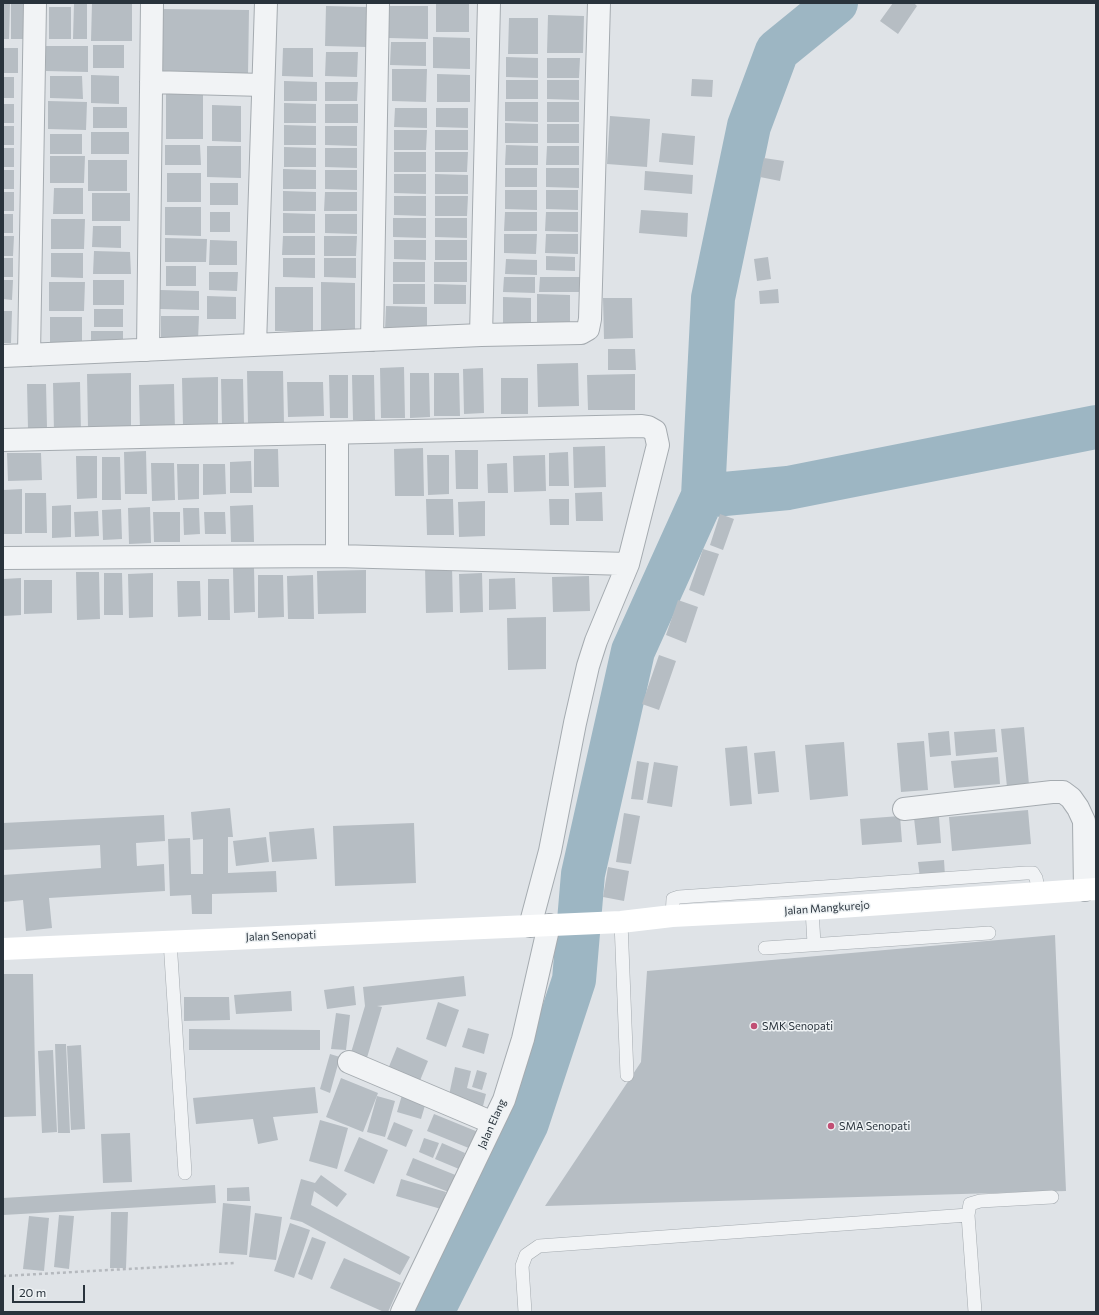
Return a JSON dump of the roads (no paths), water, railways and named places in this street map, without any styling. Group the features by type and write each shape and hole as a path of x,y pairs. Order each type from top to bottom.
{"street":[{"path":"29,355 35,3"},
{"path":"148,350 152,3"},
{"path":"254,345 266,3"},
{"path":"372,340 378,3"},
{"path":"481,335 489,3"},
{"path":"3,356 481,335 580,333 588,328 590,319 599,3"},
{"path":"151,82 263,85"},
{"name":"Jalan Elang","path":"3,440 648,427 655,431 658,444 628,564 596,641 588,666 575,723 550,852 546,925 523,1039 504,1100 402,1312"},
{"path":"337,433 337,556"},
{"path":"3,558 337,556 628,564"},
{"path":"904,809 1063,792 1071,798 1084,821 1090,890"},
{"name":"Jalan Mangkurejo","path":"546,925 617,922 672,916 782,900 812,909 1090,890"},
{"name":"Jalan Senopati","path":"3,949 546,925"},
{"path":"349,1062 493,1123"}],"lane":[{"path":"782,900 903,881 1033,873 1036,878 1039,893"},
{"path":"903,881 905,903"},
{"path":"812,909 814,944"},
{"path":"617,922 627,1074"},
{"path":"764,948 989,934"},
{"path":"170,941 185,1173"},
{"path":"975,1312 968,1215 970,1204 980,1201 1052,1197"},
{"path":"525,1312 522,1266 526,1255 539,1246 968,1215"}],"waterway":[{"path":"432,1312 527,1123 574,980 583,874 633,651 703,496 713,298 749,126 777,51 836,3"},
{"path":"703,496 788,488 1096,427"}],"place":[{"name":"SMK Senopati","path":"754,1026"},
{"name":"SMA Senopati","path":"831,1126"}]}
